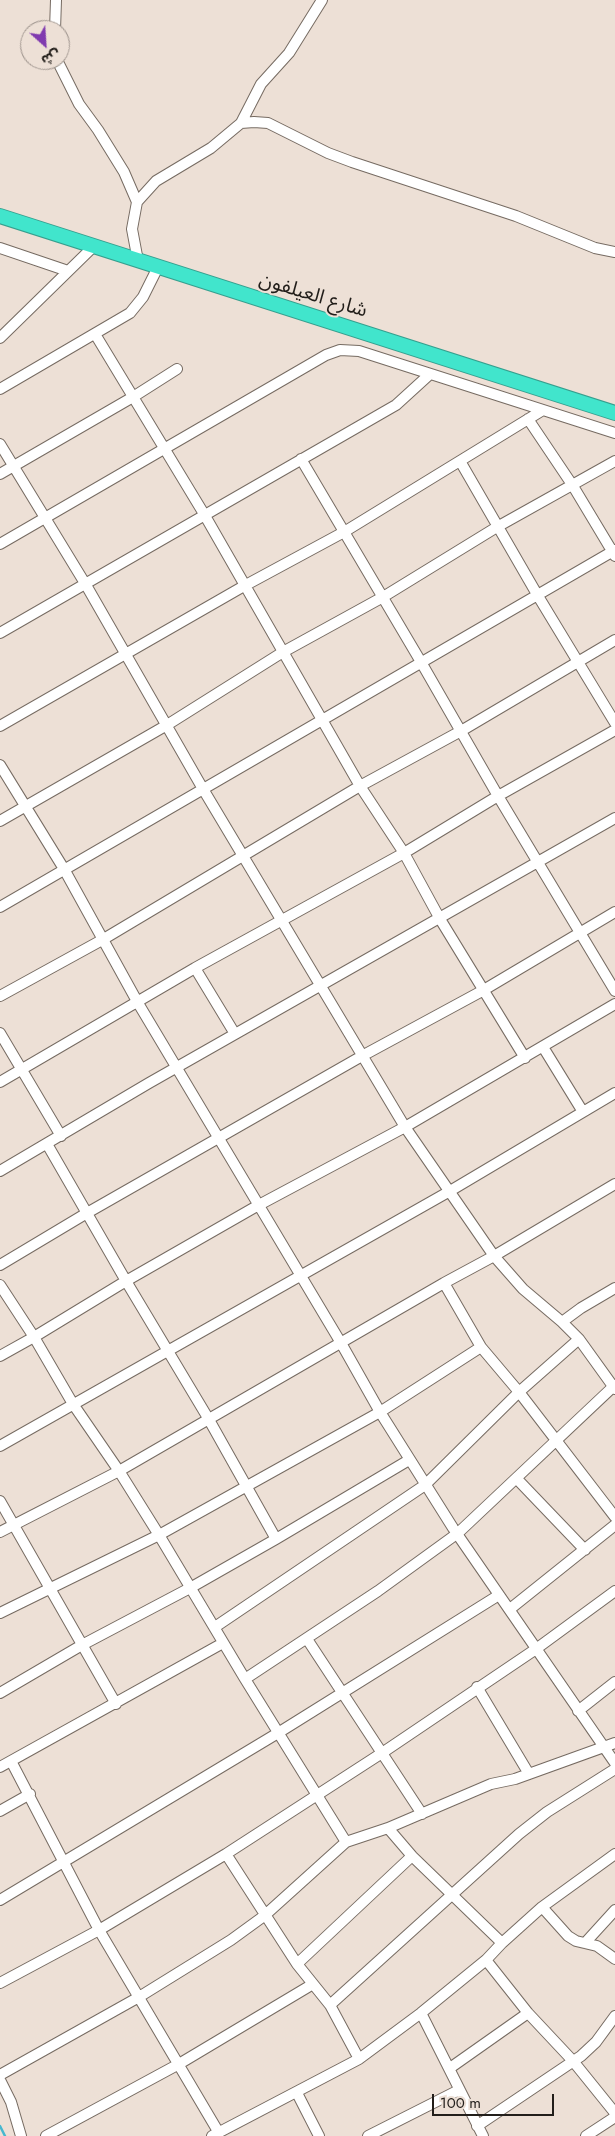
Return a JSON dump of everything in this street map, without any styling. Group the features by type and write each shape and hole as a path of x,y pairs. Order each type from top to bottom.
{"highway":[{"name":"شارع العيلفون","path":"0,216 615,413"}],"street":[{"path":"55,20 56,0"},
{"path":"138,260 132,229 137,202 156,181 211,148 241,123 261,84 289,53 322,0"},
{"path":"63,70 78,104 98,130 124,172 137,202"},
{"path":"241,123 268,122 336,156 516,216 595,248 615,252"},
{"path":"0,338 94,246"},
{"path":"1,249 68,271"},
{"path":"0,389 95,334 135,308 158,267"},
{"path":"95,334 204,514 360,786 404,853 482,991 525,1058"},
{"path":"0,544 335,351 347,349 360,351 615,433"},
{"path":"0,474 133,397 177,369"},
{"path":"0,633 396,405 430,374"},
{"path":"0,726 126,656 244,586 344,532 542,410"},
{"path":"0,906 614,553 573,486 528,419"},
{"path":"0,444 86,585 203,789 405,1127 494,1256 523,1289 579,1339 614,1387 458,1533 307,1639 245,1679"},
{"path":"301,459 422,662 498,796 615,991"},
{"path":"460,461 497,527 615,723"},
{"path":"0,820 167,724 283,652 383,597 497,527 615,462"},
{"path":"0,996 102,940 360,786 461,731 615,640"},
{"path":"0,1082 195,968 404,853 498,796 615,730"},
{"path":"0,765 64,869 102,940 217,1139 341,1343 409,1460 615,1763"},
{"path":"0,1171 235,1034 615,818"},
{"path":"0,1265 87,1213 362,1056 482,991 615,912"},
{"path":"195,968 235,1034"},
{"path":"0,1356 34,1338 126,1281 257,1206 405,1127 615,1004"},
{"path":"0,1033 60,1136"},
{"path":"543,1047 583,1112"},
{"path":"0,1446 450,1191 615,1093"},
{"path":"47,1144 208,1418 276,1539"},
{"path":"0,1532 119,1471 444,1282 494,1256 615,1184"},
{"path":"444,1282 481,1347 519,1392 615,1517"},
{"path":"0,1285 73,1404 119,1471 159,1535 223,1644 346,1842"},
{"path":"562,1322 581,1308 615,1288"},
{"path":"214,1627 425,1484 519,1392 579,1339"},
{"path":"0,1613 159,1535 380,1412 481,1347"},
{"path":"0,1693 82,1645 190,1588 409,1460"},
{"path":"517,1479 585,1550"},
{"path":"0,1501 116,1704"},
{"path":"510,1610 615,1525"},
{"path":"0,1983 99,1930 226,1854 382,1753 536,1649 615,1591"},
{"path":"0,1900 278,1733 500,1595"},
{"path":"307,1639 422,1814"},
{"path":"0,1767 223,1644"},
{"path":"578,1711 615,1682"},
{"path":"477,1688 529,1774"},
{"path":"0,2075 139,1997 231,1940 264,1916 346,1842 388,1828 491,1784 515,1780 615,1743"},
{"path":"11,1761 30,1794 99,1930 179,2064 216,2134 359,2059 421,2013 486,1960 502,1942 542,1908 615,1854"},
{"path":"330,2005 519,1834 547,1812 615,1769"},
{"path":"0,1810 30,1794"},
{"path":"388,1828 412,1856 502,1942"},
{"path":"226,1854 264,1916 297,1964 330,2005 359,2059"},
{"path":"297,1964 412,1856"},
{"path":"542,1908 568,1936 576,1941 597,1946 615,1959"},
{"path":"585,1943 615,1910"},
{"path":"486,1960 528,2013 573,2061 615,2115 586,2136"},
{"path":"46,2136 179,2064 313,1984"},
{"path":"421,2013 450,2068 482,2136"},
{"path":"450,2068 528,2013"},
{"path":"477,2126 573,2061 596,2042 615,2016"},
{"path":"0,2080 11,2102 21,2136"},
{"path":"368,2136 459,2090"},
{"path":"297,2093 319,2136"}],"waterway":[{"path":"0,2126 5,2136"}]}
